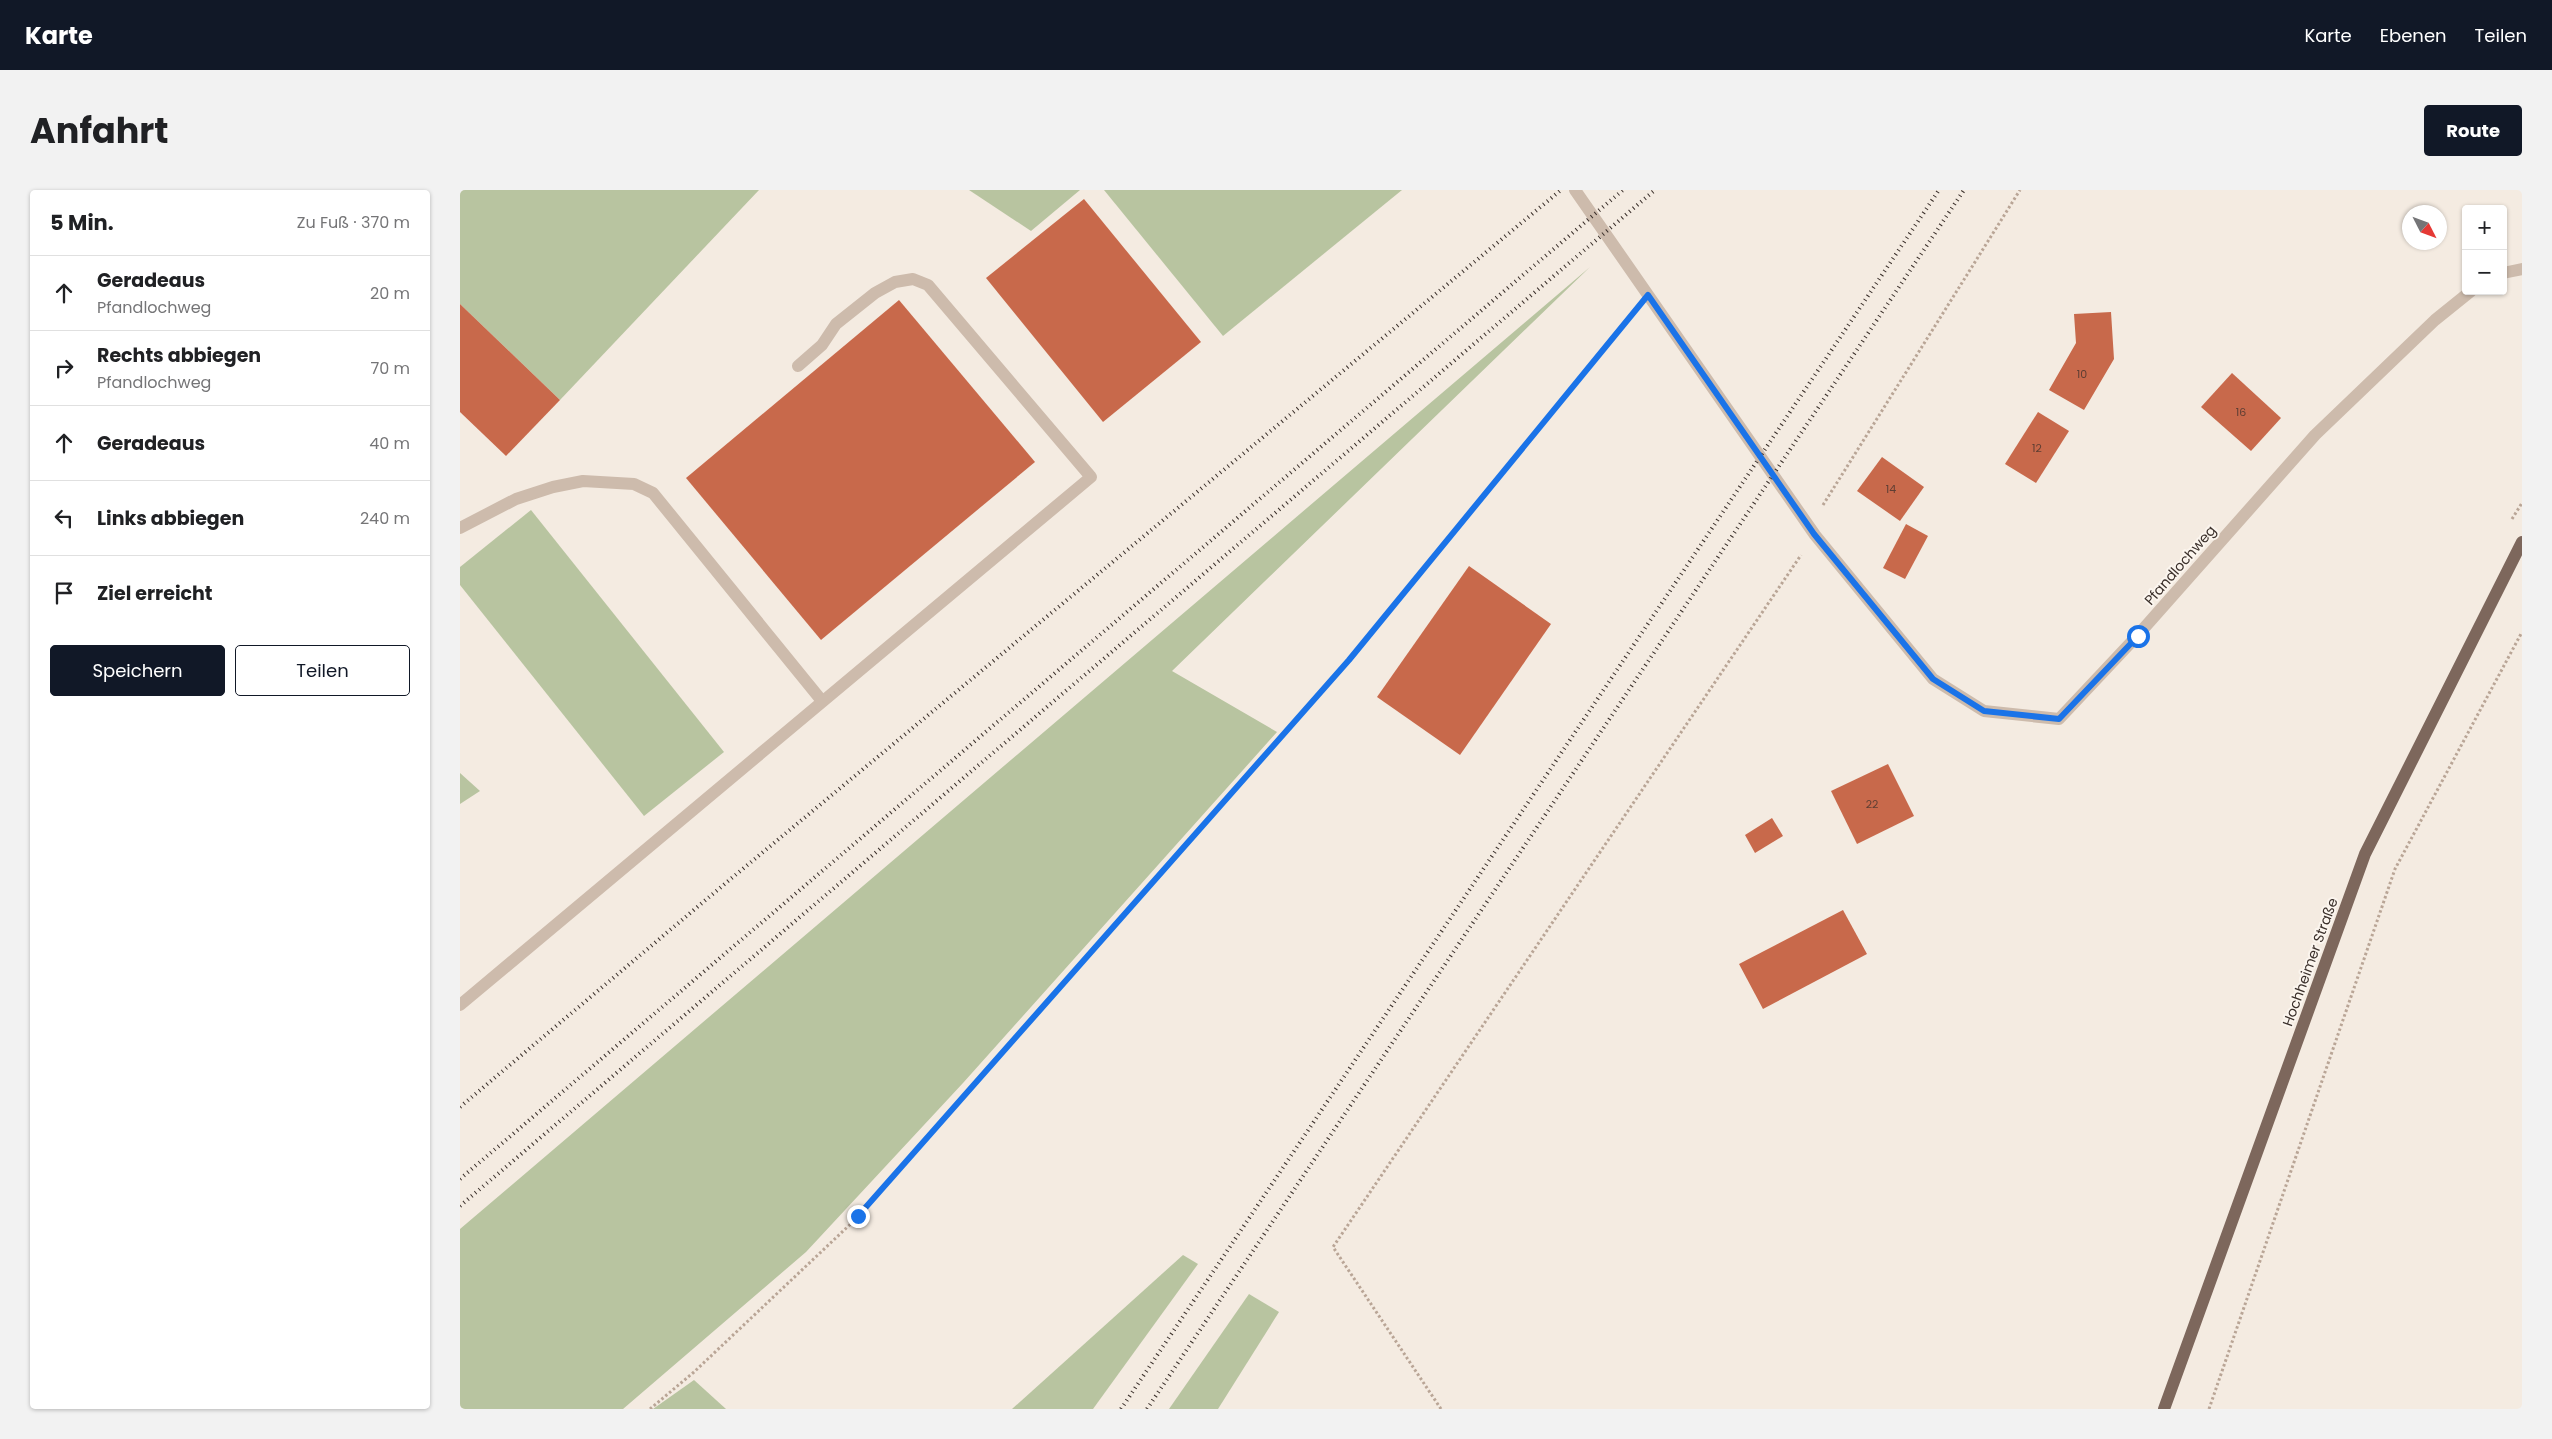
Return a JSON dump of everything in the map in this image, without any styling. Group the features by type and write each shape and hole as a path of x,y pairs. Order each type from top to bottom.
{"main road":[{"name":"Hochheimer Straße","path":"2164,1409 2365,854 2522,542"}],"street":[{"name":"Pfandlochweg","path":"1575,190 1812,531 1933,679 1984,711 2059,719 2138,636 2314,435 2434,320 2466,295"},
{"path":"2507,272 2522,268"},
{"path":"460,1005 1091,477 928,284 913,279 895,282 875,292 836,324 822,345 798,366"},
{"path":"460,528 468,522 516,499 553,487 582,481 634,484 653,493 822,701"}],"path":[{"path":"1441,1409 1333,1247 1812,531 2020,190"},
{"path":"650,1409 694,1372 858,1216 1349,660 1648,295"},
{"path":"2209,1409 2395,868 2522,632"}],"green space":[{"path":"460,190 759,190 560,400 460,304"},
{"path":"969,190 1080,190 1031,231"},
{"path":"1104,190 1402,190 1223,336"},
{"path":"1590,267 1172,671 1277,732 963,1083 806,1252 623,1409 460,1409 460,1229"},
{"path":"531,510 724,752 644,816 460,585 460,567"},
{"path":"460,773 480,791 460,804"},
{"path":"1183,1255 1198,1264 1093,1409 1012,1409"},
{"path":"1249,1294 1279,1312 1218,1409 1169,1409"},
{"path":"694,1380 726,1409 653,1409"}],"building":[{"path":"1084,199 1201,342 1103,422 986,278"},
{"path":"899,300 1035,462 821,640 686,478"},
{"path":"460,304 560,400 506,456 460,412"},
{"path":"2111,312 2114,359 2084,410 2049,390 2076,343 2074,314"},
{"path":"2232,373 2281,418 2251,451 2201,407"},
{"path":"2038,412 2069,431 2036,483 2005,464"},
{"path":"1882,457 1924,487 1900,521 1857,491"},
{"path":"1906,524 1928,536 1905,579 1883,568"},
{"path":"1469,566 1551,624 1460,755 1377,697"},
{"path":"1888,764 1914,816 1857,844 1831,791"},
{"path":"1772,818 1783,836 1755,853 1745,835"},
{"path":"1843,910 1867,954 1763,1009 1739,964"}],"railway":[{"path":"460,1107 727,882 1561,190"},
{"path":"460,1179 1623,190"},
{"path":"460,1206 1655,190"},
{"path":"1121,1409 1939,190"},
{"path":"1147,1409 1964,190"}],"route":[{"path":"858,1216 1349,660 1648,295 1814,534 1933,679 1984,711 2059,719 2138,636"}]}
